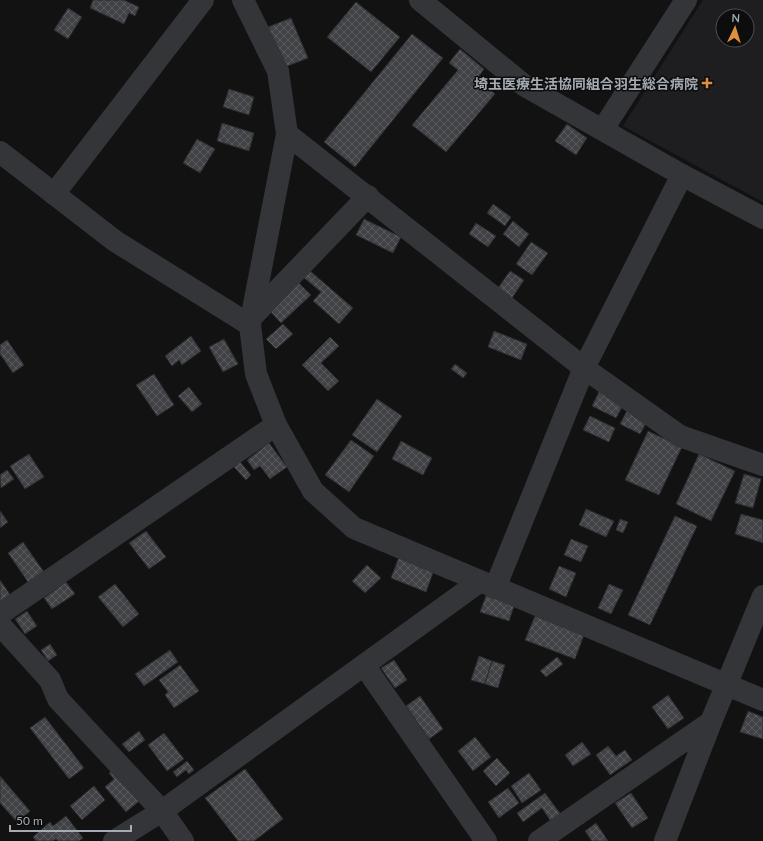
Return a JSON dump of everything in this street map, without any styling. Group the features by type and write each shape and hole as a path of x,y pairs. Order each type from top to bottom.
{"street":[{"path":"54,194 204,0"},
{"path":"243,0 278,71 287,134 250,322 256,374 276,425 313,491 354,528 763,700"},
{"path":"420,0 525,86 682,175 763,218"},
{"path":"603,129 686,0"},
{"path":"287,134 368,196 584,368 680,436 763,465"},
{"path":"0,152 115,241 250,322"},
{"path":"114,841 162,811 364,665 487,585 584,368 682,175"},
{"path":"250,322 368,196"},
{"path":"0,614 276,425"},
{"path":"666,841 763,596"},
{"path":"0,626 50,680 58,699 162,811 183,841"},
{"path":"364,665 486,841"},
{"path":"539,841 712,722"}],"shaded area":[{"name":"埼玉医療生活協同組合羽生総合病院","path":"703,0 763,0 763,202 623,126"}],"building":[{"path":"93,0 124,0 139,7 135,16 129,13 124,24 90,8"},
{"path":"356,2 400,37 371,72 327,37"},
{"path":"68,8 82,17 68,39 54,30"},
{"path":"291,18 308,58 285,67 268,27"},
{"path":"412,34 443,58 355,167 324,142"},
{"path":"460,49 484,69 477,79 495,94 446,152 412,125 458,70 449,63"},
{"path":"229,89 254,97 249,115 223,107"},
{"path":"222,123 254,133 249,151 217,141"},
{"path":"567,124 587,138 576,155 555,141"},
{"path":"197,139 215,149 200,173 183,163"},
{"path":"493,204 511,217 505,226 487,213"},
{"path":"364,219 401,237 393,253 356,235"},
{"path":"513,221 529,234 519,247 503,234"},
{"path":"476,223 496,236 488,247 469,234"},
{"path":"531,242 548,253 532,275 516,264"},
{"path":"309,270 353,308 339,324 313,301 321,292 303,277"},
{"path":"510,271 524,280 512,298 498,288"},
{"path":"298,282 311,295 281,323 268,309"},
{"path":"283,324 293,334 276,349 266,339"},
{"path":"494,331 527,344 521,360 488,347"},
{"path":"191,336 201,351 182,365 179,360 172,366 165,356"},
{"path":"330,337 339,346 321,363 339,381 328,391 302,365"},
{"path":"224,339 238,364 223,372 209,347"},
{"path":"7,340 24,365 13,373 0,354 0,345"},
{"path":"455,364 467,373 463,378 451,369"},
{"path":"154,374 174,405 157,416 136,385"},
{"path":"189,387 202,404 192,412 178,396"},
{"path":"600,390 625,402 616,418 592,406"},
{"path":"377,399 402,416 377,452 352,435"},
{"path":"628,409 648,420 640,434 620,424"},
{"path":"590,416 615,428 609,442 583,430"},
{"path":"648,431 682,447 659,495 625,480"},
{"path":"351,440 374,456 349,492 325,475"},
{"path":"401,441 432,458 423,475 392,459"},
{"path":"269,443 287,467 270,479 260,466 254,470 247,460"},
{"path":"29,454 44,477 25,489 10,466"},
{"path":"699,454 735,471 711,521 676,504"},
{"path":"240,462 251,475 246,480 234,467"},
{"path":"7,470 14,479 1,488 0,475"},
{"path":"744,474 761,479 753,508 735,503"},
{"path":"586,509 614,521 606,537 579,525"},
{"path":"0,511 8,522 0,528"},
{"path":"741,514 763,520 763,543 735,534"},
{"path":"675,516 697,526 650,625 628,615"},
{"path":"620,519 628,522 623,533 616,530"},
{"path":"146,531 166,557 149,569 129,543"},
{"path":"571,539 588,546 581,562 564,555"},
{"path":"23,542 44,572 28,582 8,553"},
{"path":"399,557 434,570 426,592 391,578"},
{"path":"367,565 381,578 365,593 352,581"},
{"path":"559,566 576,573 566,597 549,589"},
{"path":"0,580 11,596 0,603"},
{"path":"66,582 75,594 52,609 44,598"},
{"path":"115,584 139,614 123,627 98,597"},
{"path":"609,584 623,590 611,614 598,608"},
{"path":"487,593 515,603 509,621 480,612"},
{"path":"27,611 37,626 25,634 15,619"},
{"path":"535,616 584,635 575,659 525,640"},
{"path":"50,644 57,655 48,661 41,650"},
{"path":"170,650 178,662 144,686 135,674"},
{"path":"479,656 492,661 485,684 471,680"},
{"path":"557,657 563,664 546,677 540,671"},
{"path":"394,660 407,680 395,688 381,668"},
{"path":"492,661 505,665 498,688 485,684"},
{"path":"180,665 199,691 174,708 165,695 168,692 159,680"},
{"path":"668,695 684,718 668,729 652,707"},
{"path":"420,696 443,729 429,739 406,706"},
{"path":"748,711 763,717 763,739 740,732"},
{"path":"45,717 84,768 69,779 30,728"},
{"path":"139,731 145,740 129,752 122,744"},
{"path":"164,733 184,759 167,771 148,745"},
{"path":"475,737 491,757 473,771 458,751"},
{"path":"582,742 591,754 573,766 565,755"},
{"path":"608,746 616,756 625,750 632,760 610,775 596,755"},
{"path":"497,758 510,773 496,786 483,771"},
{"path":"187,761 194,770 189,774 186,770 177,777 173,772"},
{"path":"116,767 143,798 126,812 105,787 114,779 109,773"},
{"path":"245,769 283,819 254,841 238,841 205,798"},
{"path":"529,773 541,790 522,803 511,786"},
{"path":"0,776 30,811 17,822 0,803"},
{"path":"94,786 105,800 82,820 70,806"},
{"path":"508,788 519,803 499,818 488,802"},
{"path":"545,793 562,816 552,823 542,808 523,822 517,813"},
{"path":"631,793 648,818 632,828 615,803"},
{"path":"66,816 83,838 79,841 58,841 56,839 53,841 36,841 33,837 50,822 53,826"},
{"path":"596,823 608,841 592,841 585,831"}],"place":[{"name":"埼玉医療生活協同組合羽生総合病院","path":"707,83"}]}
